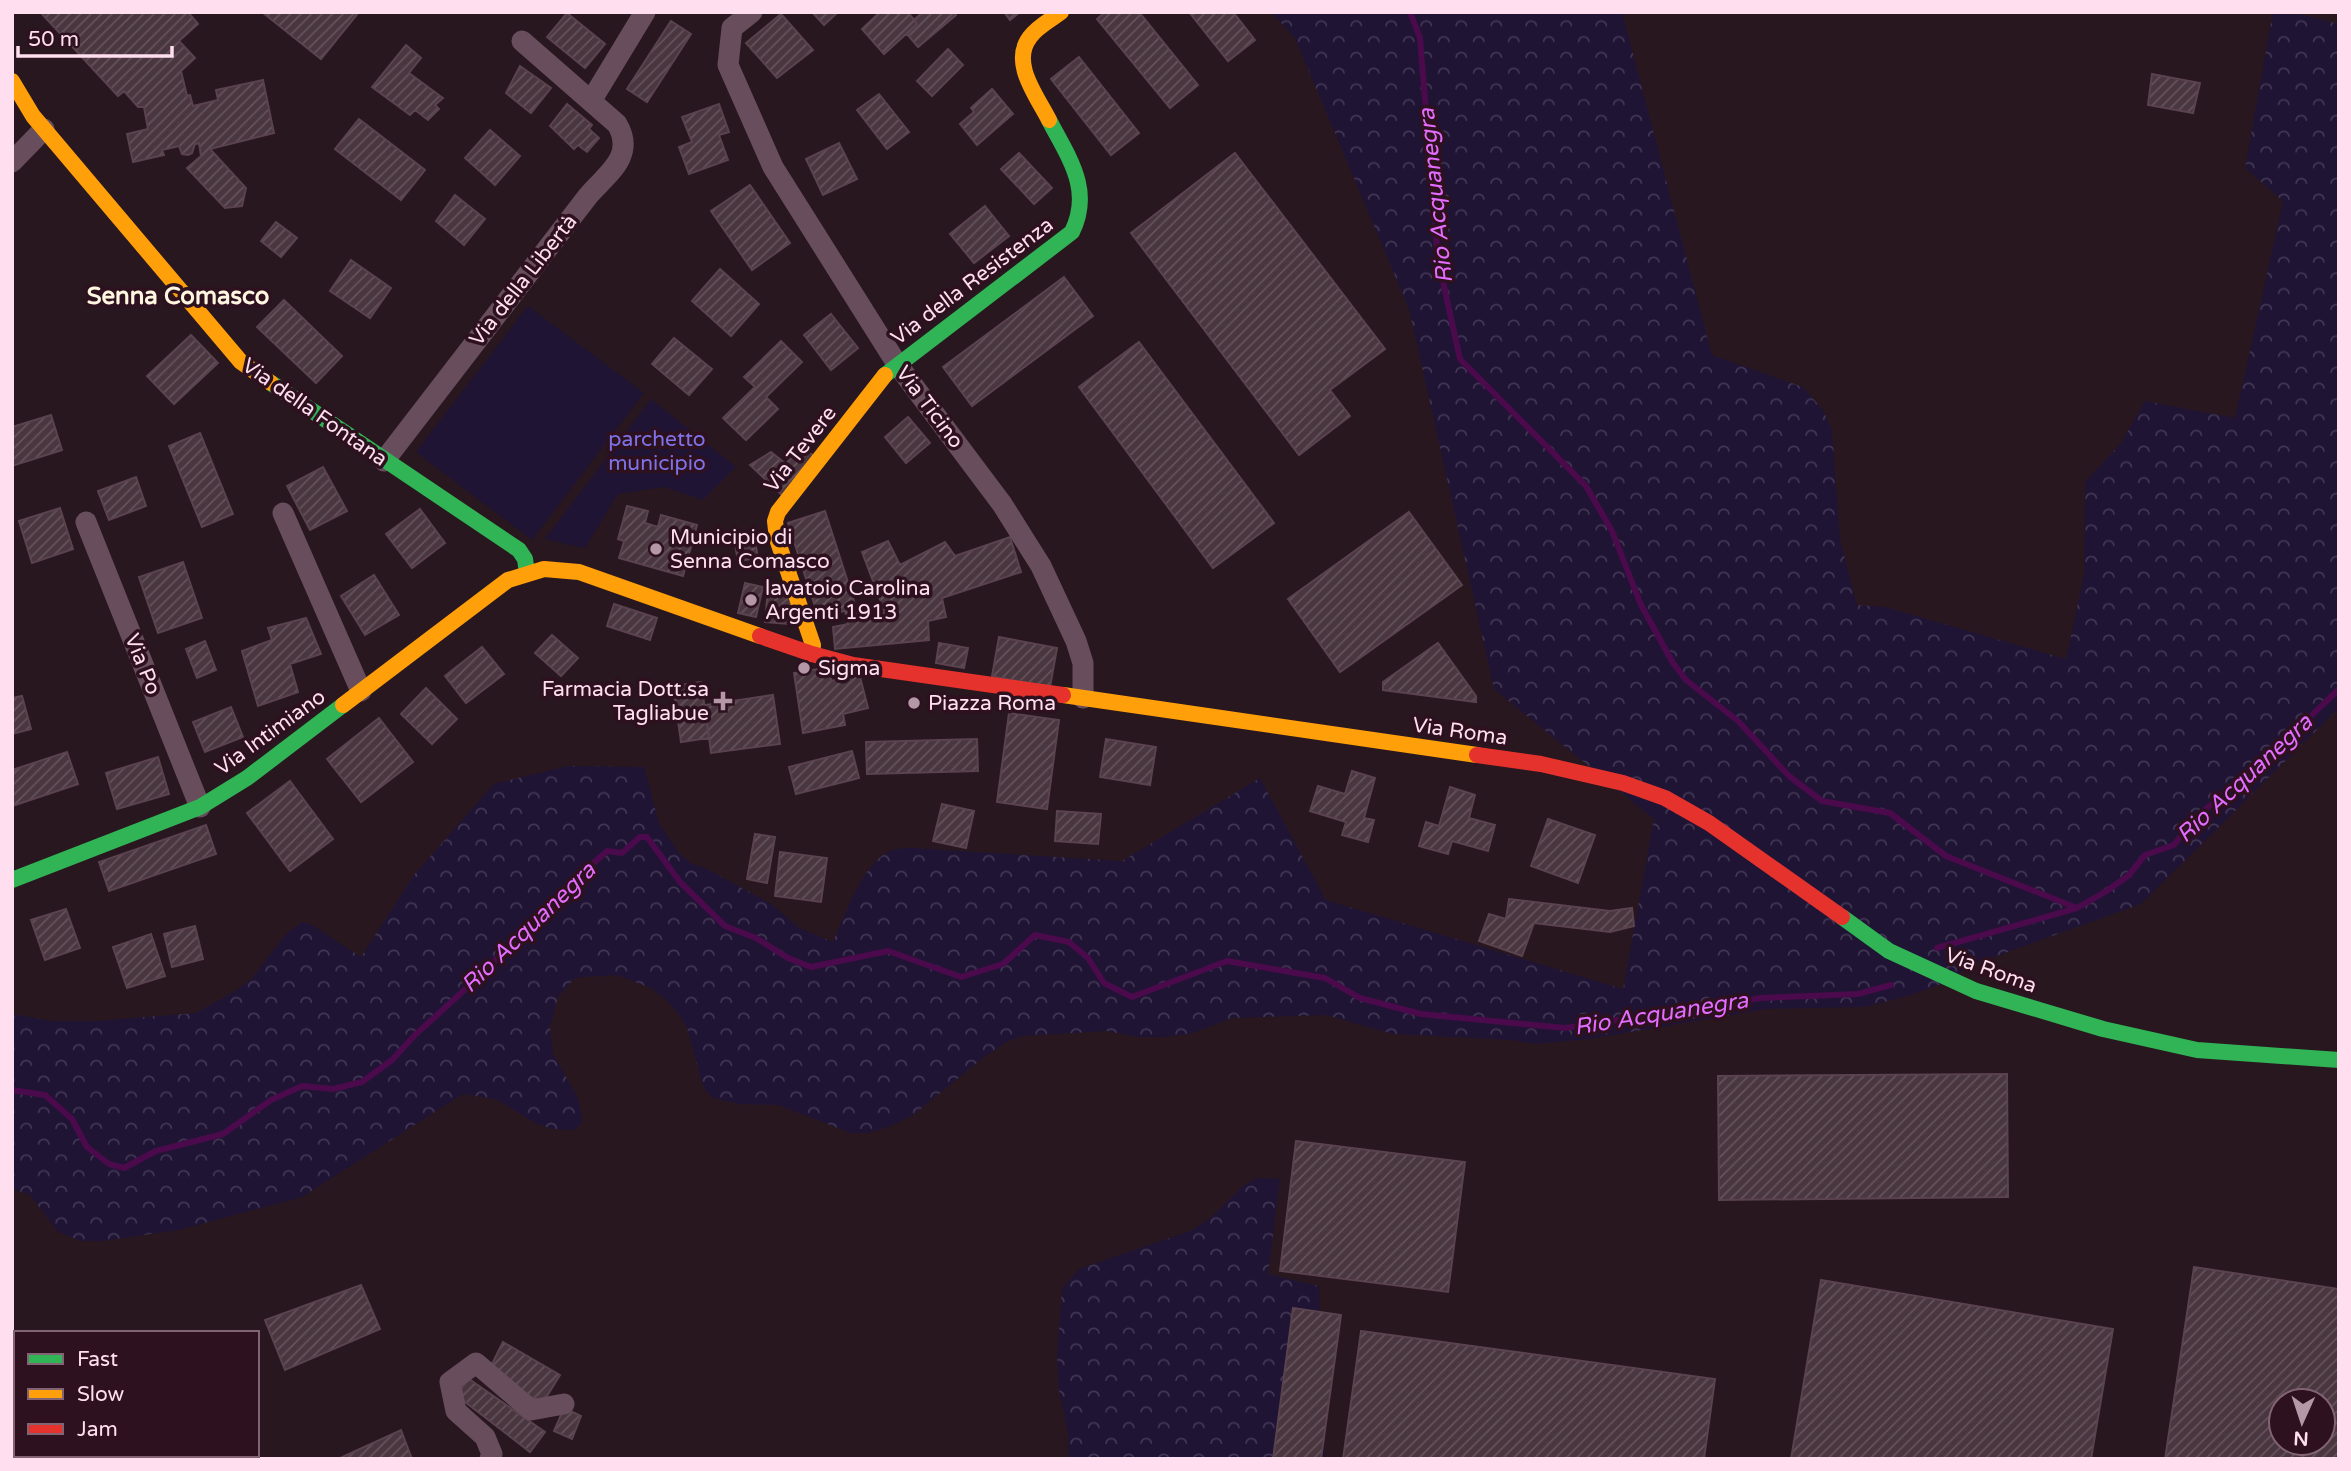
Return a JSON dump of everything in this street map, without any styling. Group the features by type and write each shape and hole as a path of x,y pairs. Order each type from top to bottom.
{"street":[{"name":"Via Ticino","path":"752,12 732,28 728,65 773,167 897,364 1002,504 1041,566 1076,641 1083,663 1083,698"},
{"name":"Via della Resistenza","path":"897,364 1072,232 1078,221 1081,192 1078,177 1023,70 1023,47 1029,37 1060,13"},
{"path":"591,101 638,15"},
{"name":"Via della Libertà","path":"383,461 588,196 620,159 625,146 617,124 522,40"},
{"name":"Via della Fontana","path":"12,81 33,116 241,362 383,461 519,550 525,559 527,573"},
{"path":"12,162 44,129"},
{"name":"Via Tevere","path":"812,654 813,645 777,539 775,521 784,504 888,371 897,364"},
{"path":"284,513 361,691"},
{"name":"Via Po","path":"86,522 200,807"},
{"name":"Via Roma","path":"527,573 544,569 579,572 812,654 853,665 1541,764 1623,782 1665,798 1709,823 1889,951 1976,991 2103,1029 2185,1047 2339,1060"},
{"name":"Via Intimiano","path":"12,880 200,807 247,778 508,580 527,573"},
{"path":"489,1459 492,1454 485,1437 456,1411 450,1382 476,1363 531,1410 564,1404"}],"green space":[{"path":"1271,12 1622,12 1712,355 1803,387 1823,410 1832,430 1840,539 1857,605 1885,607 2066,659 2084,575 2085,482 2121,443 2145,401 2235,418 2283,201 2245,168 2273,12 2292,12 2339,24 2339,708 2141,904 1969,966 1947,982 1908,996 1864,1007 1766,1009 1589,1039 1536,1044 1511,1040 1393,1034 1326,1015 1232,1018 1193,1033 1166,1037 1138,1037 1107,1031 1023,1036 1008,1041 983,1058 913,1115 868,1133 851,1133 778,1105 740,1104 713,1098 701,1080 687,1028 667,1001 651,988 617,975 583,977 574,979 558,997 550,1027 553,1054 578,1098 582,1123 574,1130 552,1129 533,1122 498,1100 463,1094 302,1197 179,1230 103,1241 81,1241 58,1232 30,1195 12,1189 12,1014 52,1021 95,1021 196,1013 237,990 252,978 286,934 302,922 312,925 361,957 414,875 494,784 568,766 644,767 659,823 678,852 692,864 705,868 773,905 799,928 833,942 861,881 877,860 889,851 913,848 1122,861 1260,778 1326,900 1623,989 1654,819 1494,689 1409,309 1295,38"},
{"path":"528,306 644,393 532,540 416,452"},
{"name":"parchetto municipio","path":"651,399 736,467 703,500 664,487 618,494 585,548 545,539"},
{"path":"1257,1178 1280,1179 1268,1274 1319,1286 1325,1459 1069,1459 1057,1357 1062,1289 1079,1269 1190,1231 1208,1220 1243,1186"}],"building":[{"path":"188,12 198,24 179,41 195,58 181,71 187,96 190,95 193,106 218,100 216,90 263,80 274,133 210,149 246,188 242,206 225,208 187,168 201,156 199,143 195,144 192,153 188,155 182,154 179,146 162,150 164,155 133,162 127,134 148,129 144,107 138,107 124,91 118,96 42,14"},
{"path":"262,12 359,12 321,59"},
{"path":"812,12 838,12 824,25"},
{"path":"880,12 908,12 917,24 884,54 862,29"},
{"path":"923,12 954,12 956,15 918,47 907,34 917,24 914,20"},
{"path":"1004,12 1020,12 1010,20"},
{"path":"1105,12 1139,12 1198,85 1170,108 1097,19"},
{"path":"1189,12 1233,12 1255,40 1228,61"},
{"path":"567,13 605,44 585,68 547,37"},
{"path":"781,14 813,50 777,78 746,43"},
{"path":"671,21 691,34 647,102 627,89"},
{"path":"406,45 421,58 409,73 443,98 435,105 439,109 428,120 415,110 410,115 372,87"},
{"path":"948,49 963,65 932,96 917,81"},
{"path":"1079,57 1139,133 1111,155 1051,79"},
{"path":"520,66 551,88 531,113 506,93"},
{"path":"2152,74 2200,83 2193,113 2148,105"},
{"path":"992,89 1013,114 977,145 960,124 974,112 971,108"},
{"path":"879,94 909,132 887,149 857,110"},
{"path":"567,104 592,125 589,129 599,138 587,152 578,145 574,149 550,126"},
{"path":"719,104 729,132 719,135 728,160 689,174 679,147 692,142 682,117"},
{"path":"359,119 425,170 401,200 335,149"},
{"path":"490,130 520,156 495,185 465,158"},
{"path":"839,143 857,179 823,195 806,159"},
{"path":"1019,153 1052,188 1034,204 1001,169"},
{"path":"1235,153 1385,349 1330,390 1350,416 1299,455 1131,233"},
{"path":"750,185 790,243 752,270 711,211"},
{"path":"455,195 485,219 464,245 436,221"},
{"path":"985,206 1009,236 974,263 950,234"},
{"path":"276,222 297,238 281,257 261,241"},
{"path":"351,260 391,288 370,318 330,291"},
{"path":"720,269 759,304 731,336 692,301"},
{"path":"1064,277 1093,316 972,406 943,367"},
{"path":"284,300 342,356 316,383 257,327"},
{"path":"831,314 858,348 831,370 804,335"},
{"path":"191,335 218,363 174,404 147,376"},
{"path":"674,338 712,369 689,395 652,364"},
{"path":"781,341 802,362 766,397 778,409 746,440 723,418 755,387 744,377"},
{"path":"1139,342 1274,523 1213,568 1079,387"},
{"path":"51,415 62,450 12,466 12,427"},
{"path":"908,417 930,443 906,463 885,437"},
{"path":"200,433 233,514 202,527 169,446"},
{"path":"801,446 814,456 783,496 750,465 771,452 786,464"},
{"path":"323,467 347,511 310,530 287,486"},
{"path":"136,477 146,506 109,520 98,491"},
{"name":"Municipio di Senna Comasco","path":"627,506 648,511 645,523 658,527 661,515 697,525 683,576 619,558 624,541 618,539"},
{"path":"60,508 73,549 32,563 19,521"},
{"path":"420,509 445,543 412,568 386,534"},
{"path":"825,511 856,607 819,619 788,523"},
{"path":"1409,512 1462,585 1340,672 1288,599"},
{"path":"753,531 758,558 738,561 733,534"},
{"path":"1010,537 1021,572 942,598 946,617 928,621 929,640 835,649 833,627 848,624 845,611 856,607 859,619 885,613 862,552 888,541 900,565 945,542 955,556"},
{"path":"183,562 202,618 158,633 139,577"},
{"path":"374,575 399,615 365,635 341,596"},
{"name":"lavatoio Carolina Argenti 1913","path":"745,583 763,587 756,617 738,613"},
{"path":"768,589 791,590 789,624 765,622"},
{"path":"614,604 657,618 650,640 607,626"},
{"path":"306,618 321,654 290,664 298,692 258,706 242,651 272,640 268,628"},
{"path":"552,635 578,658 561,676 535,653"},
{"path":"999,637 1057,648 1050,687 992,676"},
{"path":"205,641 216,670 197,678 186,649"},
{"path":"939,643 968,648 964,668 936,663"},
{"path":"1438,643 1476,696 1476,702 1383,690 1383,682"},
{"path":"482,647 504,674 466,703 445,676"},
{"path":"831,667 831,681 859,673 868,708 843,714 845,725 803,733 794,673"},
{"path":"701,682 709,738 681,742 673,686"},
{"path":"426,688 457,719 432,744 401,714"},
{"path":"773,695 780,744 711,753 705,705"},
{"path":"22,696 31,729 12,734 12,698"},
{"path":"231,707 243,737 205,752 193,722"},
{"path":"1009,713 1059,720 1047,809 997,802"},
{"path":"379,718 413,762 361,802 327,759"},
{"path":"977,739 978,771 867,774 866,742"},
{"path":"1106,739 1156,747 1150,785 1100,777"},
{"path":"852,751 859,778 796,794 789,767"},
{"path":"67,752 78,784 12,806 12,770"},
{"path":"158,757 169,794 117,809 106,773"},
{"path":"1352,771 1375,778 1364,818 1374,820 1368,842 1342,835 1346,822 1310,811 1318,786 1345,794"},
{"path":"290,781 333,839 290,871 247,813"},
{"path":"1450,787 1475,795 1469,818 1495,825 1488,851 1452,841 1448,854 1419,846 1426,822 1439,826"},
{"path":"942,804 974,811 966,848 933,841"},
{"path":"1057,811 1101,814 1098,844 1055,841"},
{"path":"1548,819 1595,835 1578,883 1531,866"},
{"path":"206,825 216,854 109,891 99,862"},
{"path":"755,834 775,837 767,883 747,879"},
{"path":"780,852 827,858 821,902 775,896"},
{"path":"1509,899 1610,911 1632,908 1634,926 1610,932 1534,923 1522,956 1479,941 1489,914 1506,919"},
{"path":"66,909 80,948 45,960 31,920"},
{"path":"195,926 203,959 172,967 164,934"},
{"path":"151,934 165,976 127,988 113,947"},
{"path":"2007,1074 2008,1197 1719,1200 1718,1076"},
{"path":"1296,1141 1465,1162 1448,1292 1280,1271"},
{"path":"2194,1267 2339,1289 2339,1459 2165,1459"},
{"path":"1821,1280 2113,1329 2091,1459 1791,1459"},
{"path":"361,1285 380,1329 285,1370 265,1320"},
{"path":"1293,1308 1341,1315 1321,1459 1273,1459"},
{"path":"1361,1331 1715,1379 1704,1459 1343,1459"},
{"path":"503,1342 560,1375 542,1404 489,1370"},
{"path":"469,1379 545,1432 530,1452 456,1395"},
{"path":"564,1408 581,1416 572,1439 554,1431"},
{"path":"401,1430 412,1459 338,1459"}],"waterway":[{"name":"Rio Acquanegra","path":"1410,12 1420,38 1438,259 1460,359 1586,486 1612,531 1641,605 1673,663 1686,680 1738,721 1789,776 1822,801 1890,813 1946,856 2077,908"},
{"name":"Rio Acquanegra","path":"1937,948 2077,908 2105,892 2128,876 2145,855 2174,845 2193,820 2280,746 2339,689"},
{"name":"Rio Acquanegra","path":"12,1090 45,1095 72,1119 87,1147 109,1164 124,1168 156,1151 223,1134 271,1100 302,1086 333,1089 362,1082 392,1060 415,1035 482,974 560,893 607,851 622,853 640,837 647,837 680,882 725,926 756,938 788,958 811,967 888,951 961,977 1003,964 1035,935 1069,942 1088,958 1104,983 1132,997 1227,961 1325,978 1360,998 1421,1014 1565,1028 1761,998 1858,994 1891,985"}],"traffic: fast":[{"path":"885,375 1072,232 1078,216 1079,187 1070,160 1049,120"},
{"path":"271,383 519,550 525,559 527,573"},
{"path":"12,880 200,807 247,778 343,705"},
{"path":"1842,917 1889,951 1976,991 2103,1029 2197,1050 2339,1060"}],"traffic: slow":[{"path":"1049,120 1032,90 1023,58 1025,47 1033,33 1061,12"},
{"path":"12,81 33,116 241,362 271,383"},
{"path":"812,654 813,645 777,539 775,521 778,512 885,375"},
{"path":"343,705 508,580 544,569 579,572 760,636"},
{"path":"1063,695 1477,755"}],"traffic: jam":[{"path":"760,636 853,665 1063,695"},
{"path":"1477,755 1541,764 1623,783 1665,798 1709,823 1842,917"}],"place":[{"name":"Municipio di Senna Comasco","path":"656,549"},
{"name":"lavatoio Carolina Argenti 1913","path":"751,600"},
{"name":"Sigma","path":"804,668"},
{"name":"Farmacia Dott.sa Tagliabue","path":"723,701"},
{"name":"Piazza Roma","path":"914,703"}],"district":[{"name":"Senna Comasco","path":"178,296"}]}
